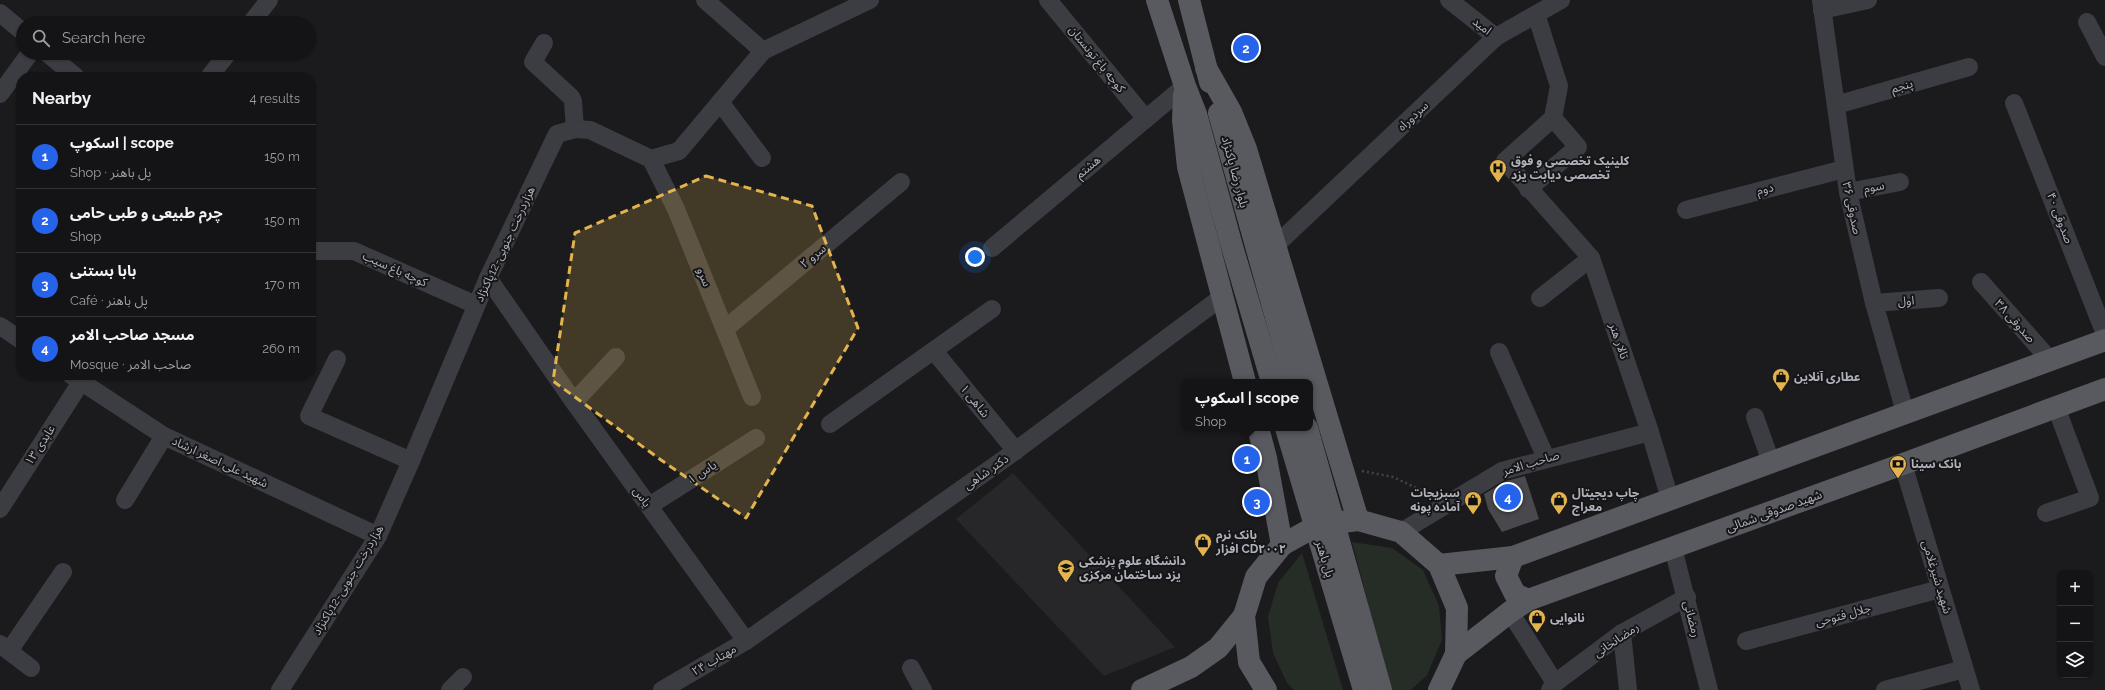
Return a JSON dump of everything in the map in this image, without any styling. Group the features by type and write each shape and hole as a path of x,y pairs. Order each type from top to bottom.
{"main road":[{"name":"بلوار رضا پاکنژاد","path":"1157,0 1185,86 1196,114 1231,243 1271,379"},
{"path":"1192,3 1206,68 1231,112 1246,149 1358,520"},
{"name":"بلوار رضا پاکنژاد","path":"1206,68 1293,379"},
{"path":"1185,86 1183,120 1188,167 1244,379"},
{"path":"1439,565 1513,557 1905,412 2105,340"},
{"name":"شهید صدوقی شمالی","path":"1456,654 1519,606 2105,389"},
{"path":"1259,431 1266,458 1282,545"},
{"name":"پل باهنر","path":"1287,431 1364,690"},
{"name":"پل باهنر","path":"1308,431 1381,690"},
{"path":"1266,458 1334,442"},
{"path":"1147,689 1191,666 1218,648 1244,616 1256,577 1282,545 1318,525 1358,520 1401,532 1439,565 1458,608 1456,654 1439,690"},
{"path":"1513,557 1506,576 1519,606"},
{"path":"1244,616 1249,662 1266,690"}],"street":[{"path":"256,16 269,0"},
{"path":"705,0 763,51"},
{"path":"544,43 533,62 571,97 573,101 575,128 590,130 651,159 679,151 763,51 870,0"},
{"name":"کوچه باغ توتستان","path":"1048,0 1146,119"},
{"name":"امید","path":"1449,0 1496,37"},
{"name":"سردوراه","path":"1275,246 1496,37 1561,0"},
{"path":"1822,5 1868,0"},
{"name":"صدوقی ۳۶","path":"1822,5 1848,192 1874,303 1905,412"},
{"path":"0,13 16,26"},
{"path":"1533,194 1578,147 1553,118 1559,86 1536,14"},
{"path":"2087,22 2105,57"},
{"path":"16,72 25,60"},
{"path":"55,60 70,72"},
{"path":"214,72 223,60"},
{"name":"پنجم","path":"1836,105 1969,67"},
{"path":"0,94 16,72"},
{"name":"هشتم","path":"992,248 1185,86"},
{"path":"720,102 762,158"},
{"name":"صدوقی ۴۰","path":"2014,103 2105,334"},
{"name":"تالار هنر","path":"1553,118 1505,161 1591,258 1650,432 1670,499"},
{"name":"هزاردرخت جنوبی-12پاکنژاد","path":"280,690 378,536 488,278 557,134 575,128"},
{"name":"سرو","path":"651,159 676,209 752,397"},
{"name":"دوم","path":"1686,210 1844,168"},
{"name":"سرو ۲","path":"725,329 901,182"},
{"name":"سوم","path":"1848,192 1900,182"},
{"name":"کوچه باغ سیب","path":"316,251 354,251 476,305"},
{"path":"1540,298 1591,258"},
{"name":"یاس","path":"488,278 574,402 746,641"},
{"name":"صدوقی ۳۸","path":"1980,282 2050,360"},
{"name":"دکتر شاهی","path":"746,641 1016,451 1222,297"},
{"name":"اول","path":"1874,303 1939,298"},
{"path":"830,424 992,309"},
{"path":"0,326 16,337"},
{"name":"شاهی ۱","path":"934,351 1016,451"},
{"path":"1499,352 1546,458"},
{"path":"574,402 616,357"},
{"path":"337,359 309,416 411,461"},
{"name":"عابدی ۱۳","path":"0,508 6,483 75,380"},
{"name":"شهید علی اصغر ارشاد","path":"78,380 164,436 378,536"},
{"path":"2046,513 2090,498 2056,407"},
{"path":"1755,417 1771,462"},
{"name":"صاحب الامر","path":"1401,532 1502,471 1546,458 1650,432"},
{"path":"125,500 164,436"},
{"name":"یاس ۱","path":"649,506 756,438"},
{"name":"شهید شیرغلامی","path":"1903,464 1971,690"},
{"name":"رمضانی","path":"1673,548 1687,597 1709,690"},
{"path":"31,668 4,647 63,572"},
{"name":"جلال فتوحی","path":"1746,640 1940,589"},
{"name":"رمضانخانی","path":"1553,686 1622,633 1687,597"},
{"path":"1519,606 1553,686"},
{"path":"1622,633 1628,690"},
{"name":"مهتاب ۲۴","path":"662,690 746,641"},
{"path":"910,668 923,690"},
{"path":"1885,690 1964,669"},
{"path":"450,690 463,677"}],"path":[{"path":"1343,468 1393,477 1426,491 1447,503"}],"highlighted area":[{"path":"706,176 812,206 858,328 746,518 661,460 553,381 575,233"}],"shaded area":[{"name":"دانشگاه علوم پزشکی یزد ساختمان مرکزی","path":"1013,473 1175,647 1104,676 956,519"},
{"path":"1352,542 1392,548 1423,570 1439,606 1442,640 1427,675 1411,690 1391,690"},
{"path":"1302,553 1343,690 1294,690 1287,683 1273,653 1268,617 1278,583"}],"building":[{"path":"1525,476 1539,519 1502,532 1488,509 1484,494 1506,481"}],"place":[{"name":"چرم طبیعی و طبی حامی","path":"1246,48"},
{"name":"کلینیک تخصصی و فوق تخصصی دیابت یزد","path":"1498,183"},
{"name":"عطاری آنلاین","path":"1781,392"},
{"name":"اسکوپ | scope","path":"1247,459"},
{"name":"بانک سینا","path":"1898,479"},
{"name":"مسجد صاحب الامر","path":"1508,497"},
{"name":"بابا بستنی","path":"1257,502"},
{"name":"سبزیجات آماده پونه","path":"1473,515"},
{"name":"چاپ دیجیتال معراج","path":"1559,515"},
{"name":"بانک نرم افزار CD۲۰۰۲","path":"1203,557"},
{"name":"دانشگاه علوم پزشکی یزد ساختمان مرکزی","path":"1066,583"},
{"name":"نانوایی","path":"1537,633"}]}
